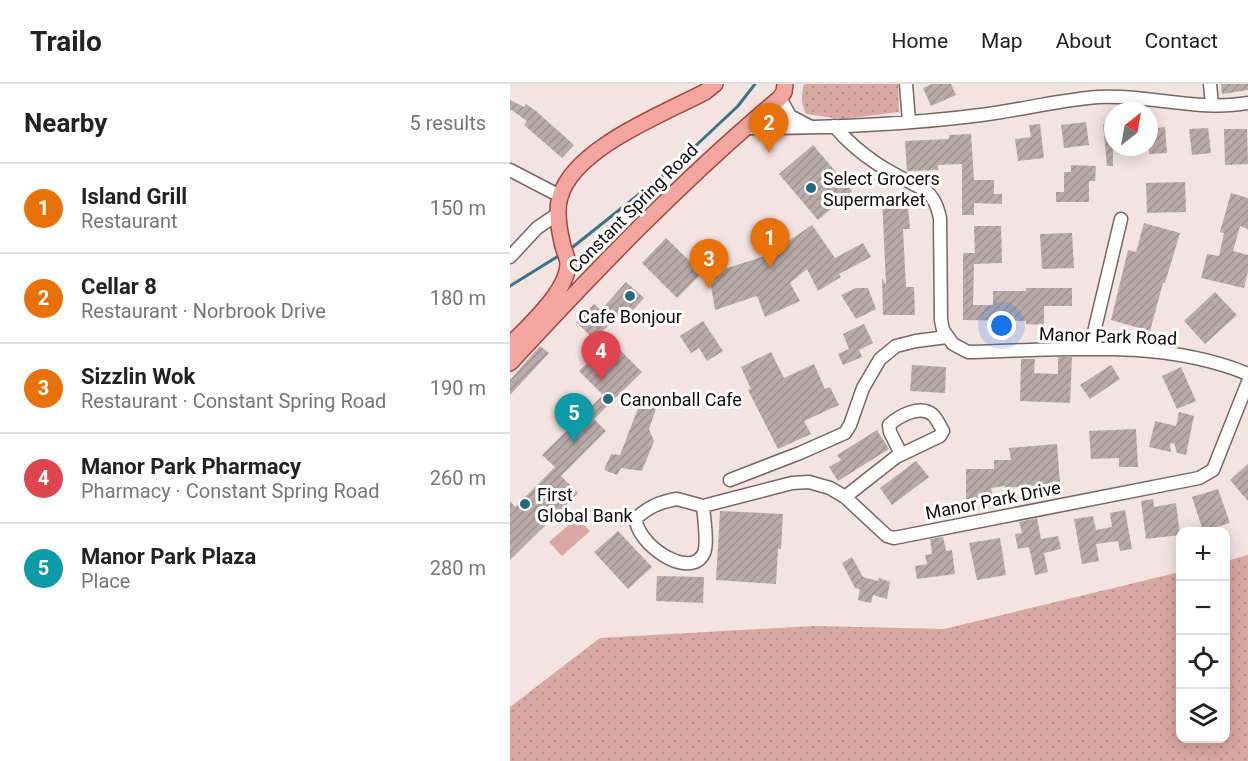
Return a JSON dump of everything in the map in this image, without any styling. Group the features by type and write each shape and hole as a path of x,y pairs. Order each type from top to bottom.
{"main road":[{"name":"Constant Spring Road","path":"510,345 557,292 566,273 567,260 562,242 559,213 560,196 570,176 593,152 635,127 705,92 715,84"},
{"name":"Constant Spring Road","path":"510,363 602,264 782,91"},
{"path":"567,260 578,267 587,266 691,176"}],"street":[{"path":"906,84 909,121"},
{"path":"1209,84 1212,105"},
{"path":"782,91 790,116 808,126"},
{"path":"745,128 834,126 980,115 1099,97 1212,105 1248,103"},
{"path":"730,480 845,433 863,388 876,364 887,352 896,346 916,341 947,337 941,321 938,206 925,190 867,159 834,126"},
{"path":"510,170 560,196"},
{"path":"510,257 537,228 559,213"},
{"path":"1090,349 1121,219"},
{"name":"Manor Park Road","path":"947,337 953,344 968,352 1090,349 1152,352 1200,359 1226,365 1248,374"},
{"name":"Manor Park Drive","path":"703,506 792,483 809,482 830,488 845,496 887,536 894,538 1199,478 1213,470 1248,382"},
{"path":"845,496 901,454"},
{"path":"677,499 703,506 705,549 703,556 697,561 679,562 667,559 656,551 636,524 636,518 659,502 677,499"}],"shaded area":[{"path":"804,84 898,84 899,112 842,119 806,114 802,99"},
{"path":"577,518 590,531 562,556 549,542"},
{"path":"1248,555 1248,761 510,761 510,707 600,638 815,626 944,629 1176,573 1176,743 1230,743 1230,560"}],"building":[{"path":"932,84 951,84 956,95 931,106 923,88"},
{"path":"1221,84 1248,84 1248,90 1222,94"},
{"path":"510,100 524,107 526,104 536,111 574,145 562,158 524,125 527,121 510,109"},
{"path":"1086,122 1089,145 1064,148 1061,125"},
{"path":"1040,124 1044,158 1018,161 1015,139 1031,137 1029,125"},
{"path":"1165,127 1167,153 1158,154 1158,128"},
{"path":"1208,128 1211,153 1192,155 1189,129"},
{"path":"1224,129 1247,129 1248,164 1225,165"},
{"path":"971,134 974,180 994,180 994,194 1002,194 1002,204 974,203 974,215 962,215 962,164 938,165 938,170 907,171 905,141 949,139 949,135"},
{"path":"813,145 852,191 818,220 779,174"},
{"path":"1106,156 1113,156 1113,166 1107,166"},
{"path":"1071,165 1096,166 1095,181 1089,181 1089,202 1056,202 1056,192 1064,192 1064,172 1071,172"},
{"path":"1185,182 1186,212 1147,213 1146,183"},
{"path":"1231,193 1248,198 1248,229 1240,226 1233,251 1248,255 1248,271 1244,288 1201,278 1207,254 1219,256 1224,233 1220,232"},
{"path":"907,196 910,229 903,229 906,287 914,287 915,315 883,315 882,278 886,285 882,197"},
{"path":"1144,223 1180,233 1150,331 1111,320 1128,250 1136,252"},
{"path":"812,225 835,258 863,243 871,257 839,274 841,277 818,291 807,269 790,283 800,301 765,317 757,296 715,310 709,274 768,255"},
{"path":"974,226 1001,226 1002,263 974,264 973,305 993,305 993,291 1072,288 1072,306 1044,306 1044,325 1026,324 1026,321 963,320 963,253 975,253"},
{"path":"1072,233 1074,268 1042,269 1040,234"},
{"path":"666,238 702,273 677,298 642,263"},
{"path":"626,282 644,298 633,310 628,306 602,332 642,372 594,419 606,431 561,476 578,493 510,560 510,501 515,507 555,467 542,455 603,395 579,371 603,348 576,322 594,304 601,310"},
{"path":"856,288 868,288 876,309 856,319 841,295"},
{"path":"1215,292 1237,315 1205,344 1184,321"},
{"path":"703,321 723,351 707,361 699,348 691,353 680,336"},
{"path":"864,324 873,343 859,350 862,357 843,365 838,354 849,349 843,334"},
{"path":"540,346 549,353 510,395 510,380"},
{"path":"771,352 784,378 814,364 825,389 830,387 839,405 804,421 811,434 778,449 748,390 751,389 741,367"},
{"path":"1058,357 1072,357 1070,403 1020,401 1021,359 1035,359 1034,373 1058,374"},
{"path":"912,365 946,367 945,393 910,391"},
{"path":"1111,365 1120,379 1090,399 1080,385"},
{"path":"1181,367 1196,401 1177,409 1162,376"},
{"path":"644,393 659,400 649,429 654,441 642,471 621,468 617,475 604,470 611,454 620,455"},
{"path":"1179,412 1194,416 1186,455 1177,453 1174,443 1170,444 1171,452 1149,447 1155,421 1176,426"},
{"path":"1136,429 1138,467 1119,467 1119,458 1091,459 1089,431"},
{"path":"877,430 889,449 838,481 829,467 841,460 837,455"},
{"path":"1057,444 1060,483 991,488 993,499 966,499 966,469 994,469 994,460 1011,460 1009,448"},
{"path":"916,461 929,477 892,505 880,488"},
{"path":"1248,464 1248,501 1230,480"},
{"path":"1218,489 1230,523 1216,527 1202,527 1192,497"},
{"path":"1153,499 1154,507 1176,503 1179,527 1176,527 1176,535 1146,539 1141,501"},
{"path":"1125,510 1132,549 1120,551 1118,541 1096,544 1099,561 1082,564 1074,519 1093,516 1096,530 1112,527 1110,513"},
{"path":"720,511 783,514 776,584 716,580"},
{"path":"1037,518 1041,539 1058,536 1061,549 1044,553 1048,572 1035,575 1029,547 1018,549 1015,534 1022,533 1019,522"},
{"path":"618,531 652,567 628,589 594,552"},
{"path":"943,537 946,551 952,550 955,574 917,579 915,566 927,564 925,555 932,554 930,539"},
{"path":"1000,538 1006,575 977,580 969,543"},
{"path":"852,557 863,577 878,581 879,578 890,582 887,599 873,595 871,603 858,600 860,589 855,588 842,563"},
{"path":"657,576 704,577 703,603 656,601"}],"waterway":[{"path":"569,250 672,168 738,106 755,84"},
{"path":"510,286 560,255"}],"place":[{"name":"Cellar 8","path":"769,153"},
{"name":"Select Grocers Supermarket","path":"811,188"},
{"name":"Island Grill","path":"770,268"},
{"name":"Sizzlin Wok","path":"709,289"},
{"name":"Cafe Bonjour","path":"630,296"},
{"name":"Manor Park Pharmacy","path":"601,381"},
{"name":"Canonball Cafe","path":"608,399"},
{"name":"Manor Park Plaza","path":"574,443"},
{"name":"First Global Bank","path":"525,504"}]}
